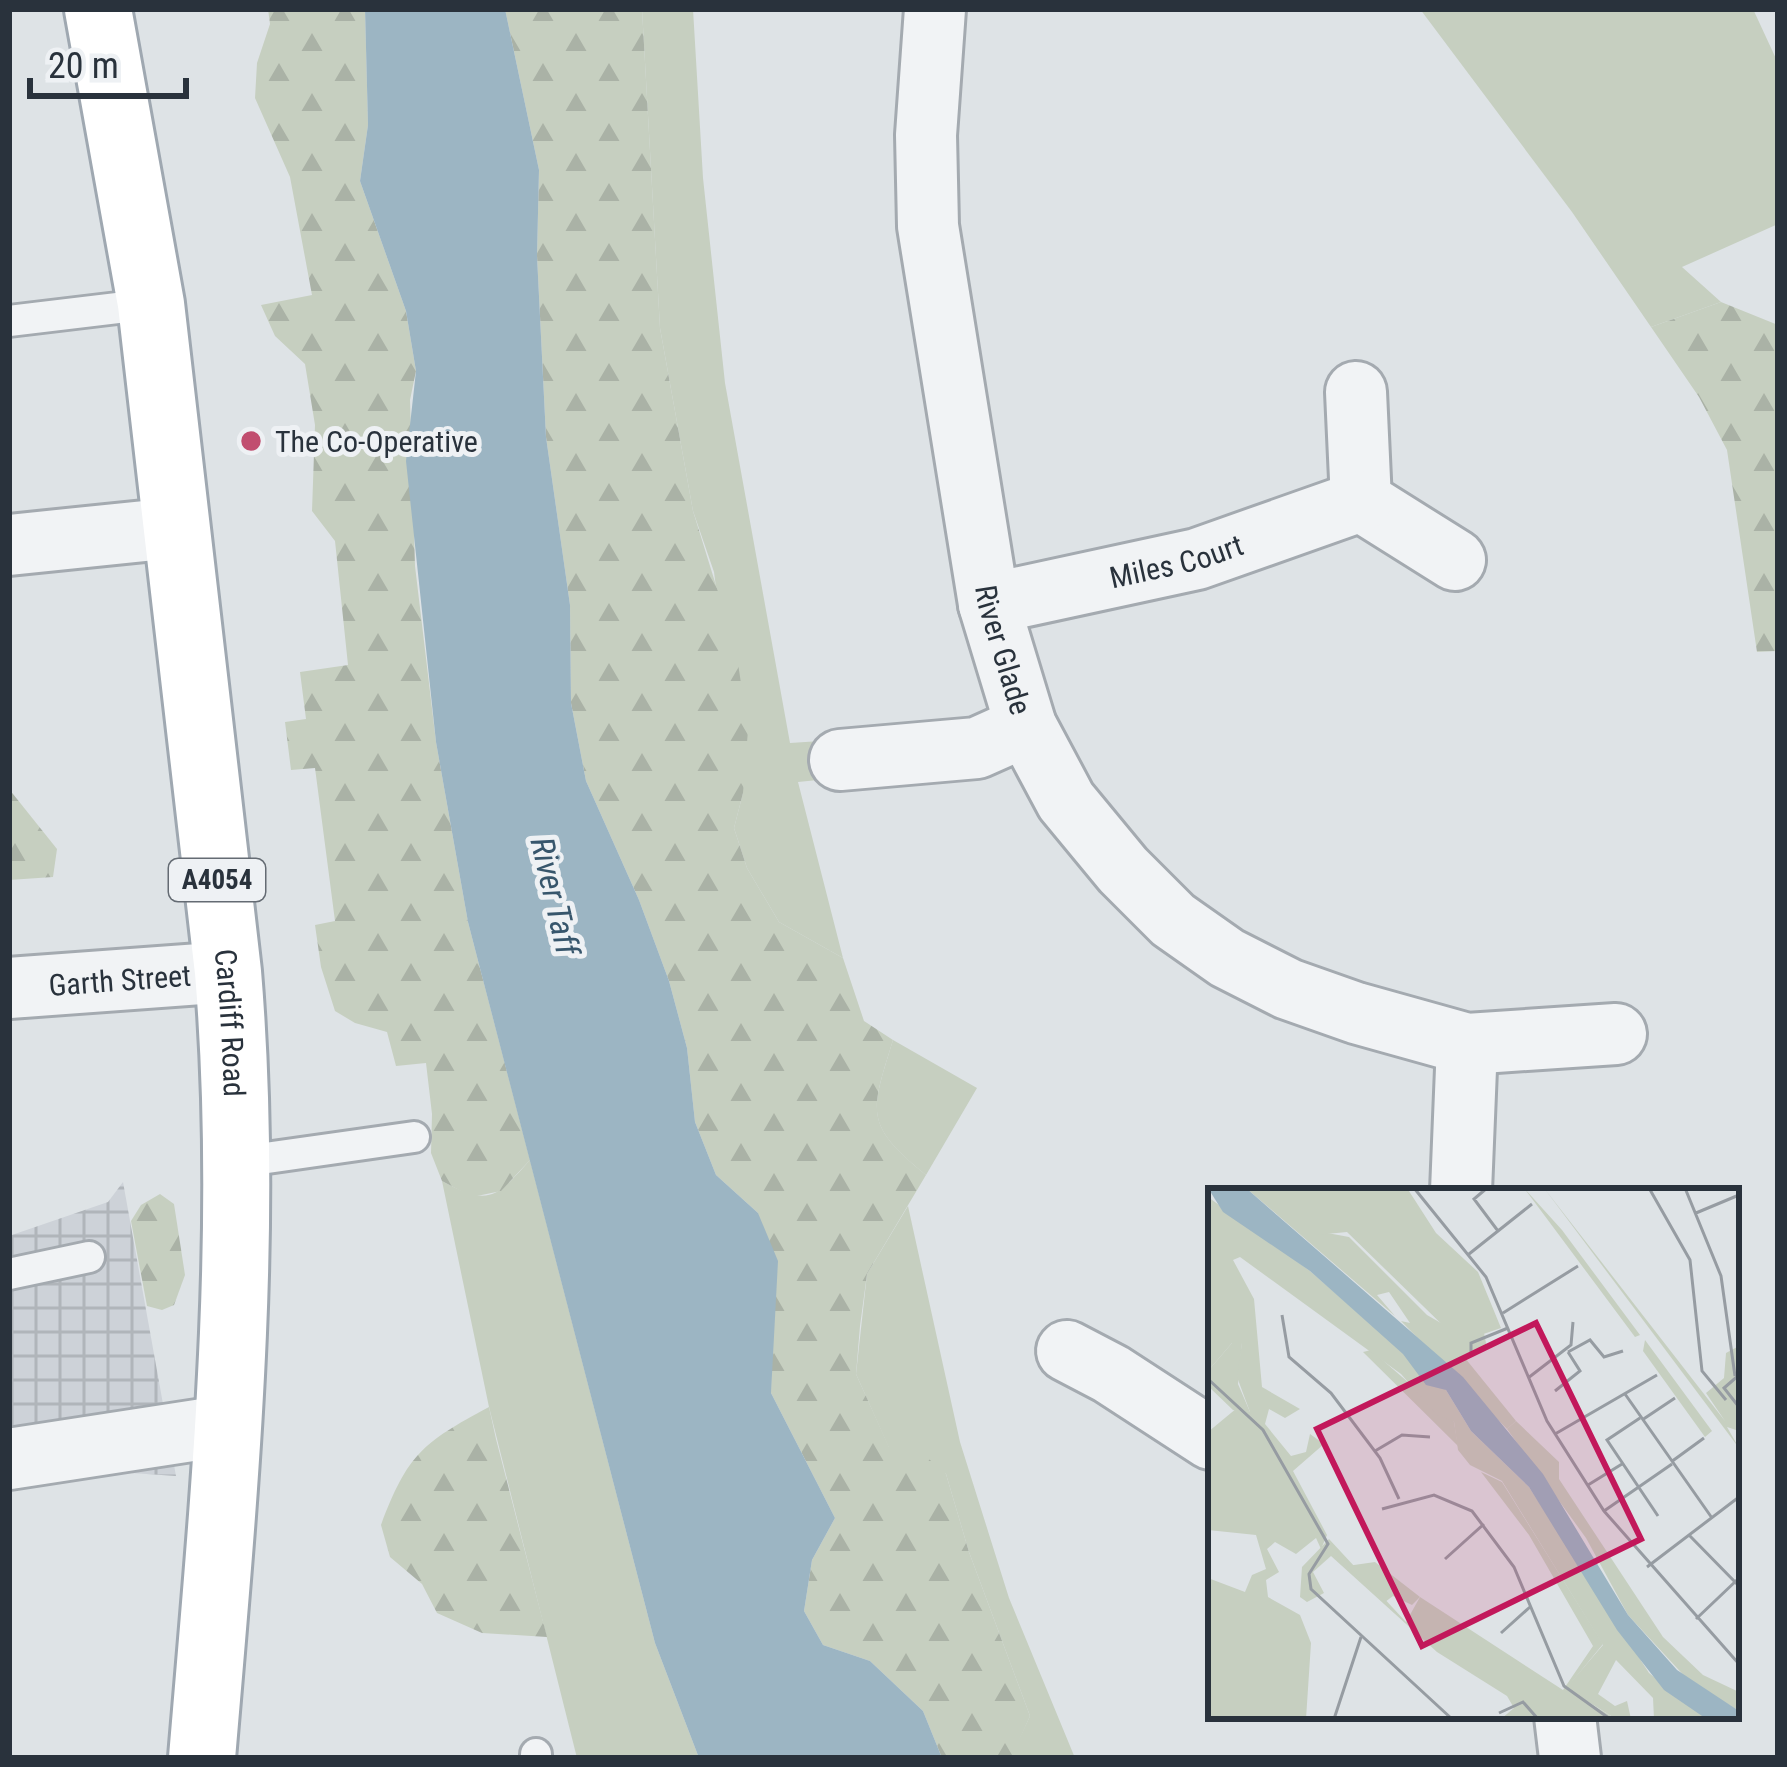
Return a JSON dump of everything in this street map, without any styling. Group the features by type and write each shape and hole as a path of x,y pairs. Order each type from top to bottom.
{"main road":[{"name":"Cardiff Road","path":"98,9 151,304 237,1081 230,1425 202,1758"}],"street":[{"name":"River Glade","path":"935,9 926,135 928,226 989,604 1026,727 1066,801 1123,871 1173,920 1227,958 1288,989 1467,1044 1616,1034"},
{"path":"1356,392 1360,501 1455,560"},
{"name":"Miles Court","path":"989,604 1197,559 1360,501"},
{"path":"9,545 174,527"},
{"path":"840,760 977,748 1026,727"},
{"name":"Garth Street","path":"9,988 228,972"},
{"path":"1461,1188 1467,1044"},
{"path":"1067,1351 1208,1437"},
{"path":"9,1460 230,1425"},
{"path":"1565,1719 1570,1758"}],"lane":[{"path":"9,321 151,304"},
{"path":"238,1162 414,1137"},
{"path":"9,1274 89,1257"}],"shaded area":[{"path":"123,1182 176,1476 87,1470 9,1484 9,1236 108,1202"}],"green space":[{"path":"268,9 365,9 368,125 360,181 406,311 416,371 410,400 415,566 436,742 468,922 530,1160 501,1191 472,1197 442,1181 431,1153 426,1063 396,1066 387,1032 355,1023 335,1011 321,967 315,925 335,921 315,768 291,770 285,722 306,719 300,672 348,665 335,541 312,511 315,425 305,364 275,336 261,305 312,295 290,177 255,98 257,63 270,24"},
{"path":"505,9 642,9 660,328 693,511 736,650 748,730 743,793 734,828 747,868 779,922 843,958 864,1021 893,1040 880,1084 878,1115 891,1143 926,1175 867,1274 856,1374 889,1447 914,1446 946,1474 969,1552 1030,1716 1014,1752 1016,1758 942,1758 923,1711 870,1661 823,1645 804,1611 812,1560 835,1518 771,1393 772,1328 758,1213 716,1175 695,1122 687,1048 669,981 586,781 571,703 570,605 546,437 537,256 539,170"},
{"path":"642,9 693,9 703,178 725,383 790,743 836,740 838,778 798,782 843,958 779,922 747,868 734,828 743,793 714,572 693,511 660,328"},
{"path":"1420,9 1753,9 1778,63 1778,224 1682,267 1721,302 1651,327 1572,212"},
{"path":"1721,302 1778,325 1778,651 1757,652 1727,450 1699,397 1651,327"},
{"path":"9,789 57,849 53,877 9,880"},
{"path":"893,1040 977,1088 926,1175 891,1143 878,1115 880,1084"},
{"path":"530,1160 655,1643 699,1758 577,1758 489,1407 442,1181 471,1194 491,1194"},
{"path":"160,1194 174,1204 185,1275 174,1305 162,1310 147,1306 131,1221 141,1205"},
{"path":"908,1206 960,1442 1009,1598 1075,1758 1016,1758 1013,1752 1030,1716 969,1552 946,1474 889,1448 856,1374 867,1274"},
{"path":"489,1407 547,1637 482,1633 437,1613 422,1584 390,1557 381,1525 400,1482 420,1453"}],"water":[{"name":"River Taff","path":"365,9 505,9 539,170 537,256 546,437 570,605 571,703 586,781 669,981 687,1048 695,1122 716,1175 758,1213 778,1261 771,1393 835,1518 812,1560 804,1611 823,1645 870,1661 923,1711 942,1758 699,1758 655,1643 468,922 436,742 406,461 416,371 406,311 360,181 368,125"}],"place":[{"name":"The Co-Operative","path":"251,441"}]}
